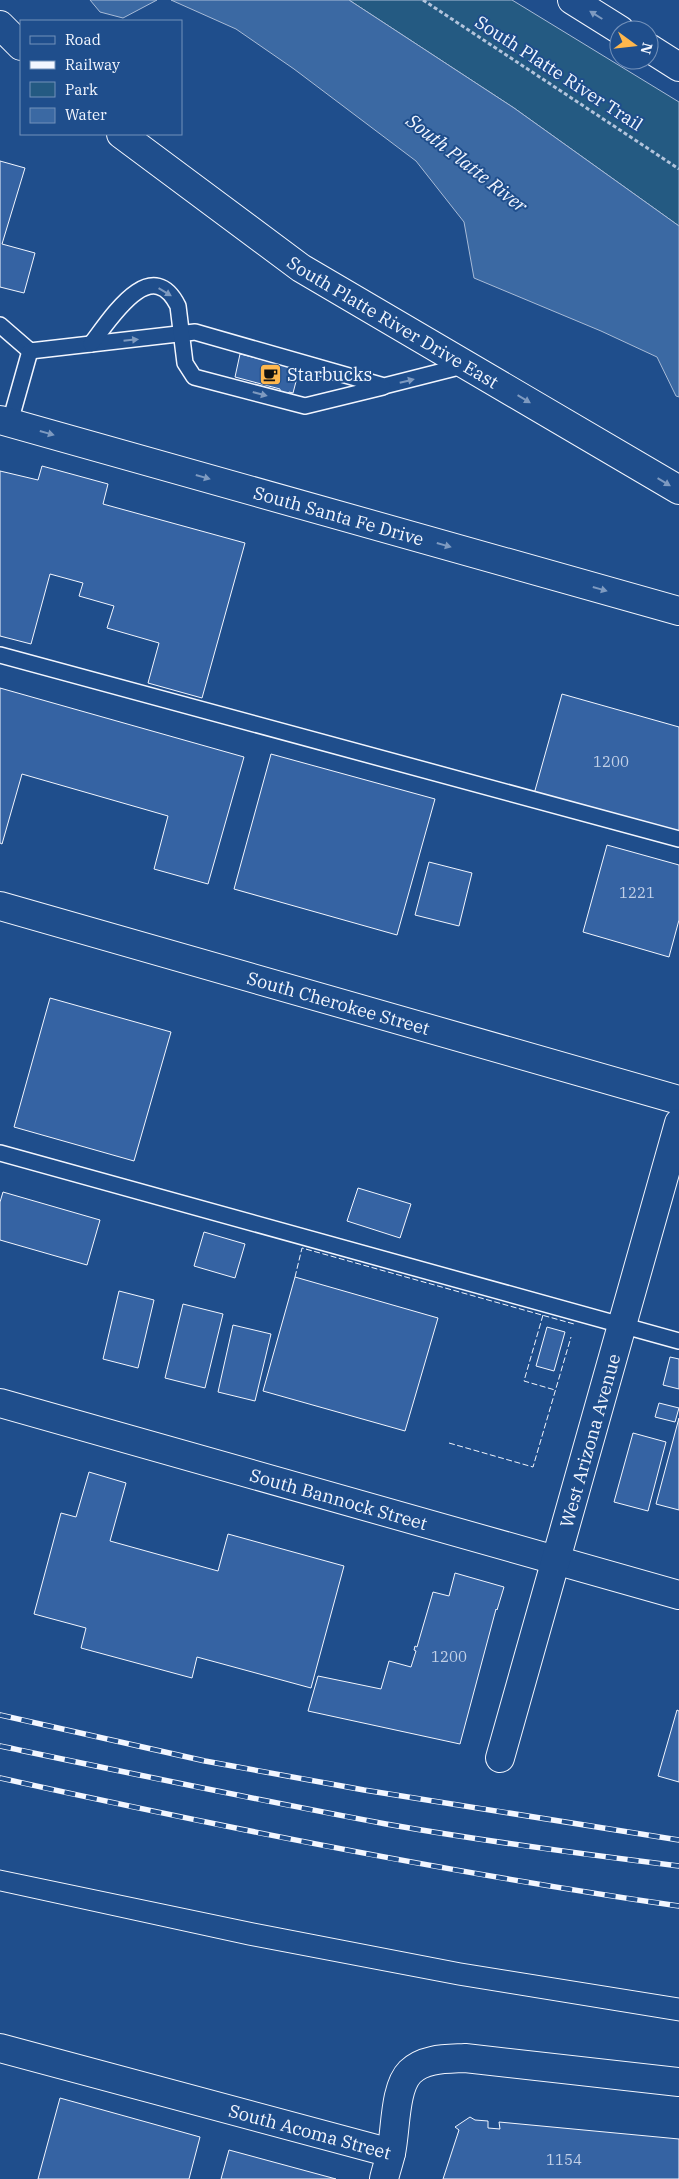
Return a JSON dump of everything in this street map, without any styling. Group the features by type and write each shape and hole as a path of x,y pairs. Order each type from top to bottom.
{"main road":[{"path":"572,0 609,23"},
{"path":"0,25 20,45"},
{"path":"659,54 679,67"},
{"name":"South Platte River Drive East","path":"122,135 301,268 679,490"},
{"name":"South Santa Fe Drive","path":"5,421 679,611"},
{"name":"South Cherokee Street","path":"0,906 679,1100"},
{"name":"West Arizona Avenue","path":"500,1758 679,1123"},
{"name":"South Bannock Street","path":"0,1403 679,1595"},
{"name":"South Acoma Street","path":"0,2048 391,2153 402,2084 410,2072 422,2064 465,2058 679,2082"},
{"path":"384,2179 391,2153"}],"lane":[{"path":"91,344 134,291 151,286 160,288 174,298 178,306 185,363 194,376 305,406 467,365"},
{"path":"0,326 30,351 195,332 384,386"},
{"path":"5,421 30,351"},
{"path":"0,655 679,839"},
{"path":"0,1153 679,1340"}],"path":[{"name":"South Platte River Trail","path":"423,0 679,169"}],"green space":[{"path":"349,0 512,0 609,59 609,70 627,70 679,102 679,226 514,108"}],"water":[{"path":"90,0 157,0 123,18 100,12"},
{"name":"South Platte River","path":"171,0 349,0 514,108 679,226 679,397 676,396 657,357 601,331 474,278 464,222 416,161 294,69 236,29"}],"building":[{"path":"0,161 25,168 2,244 35,253 24,293 0,287"},
{"path":"240,354 299,370 293,393 280,392 280,389 235,377"},
{"path":"42,466 108,484 103,504 245,543 202,698 148,683 159,643 107,628 114,606 79,596 83,583 50,574 31,644 0,636 0,471 38,480"},
{"path":"0,688 244,757 208,884 154,869 168,816 22,774 2,844 0,843"},
{"path":"562,694 679,727 679,835 534,794"},
{"path":"271,754 435,799 397,935 234,889"},
{"path":"607,845 679,865 679,920 669,957 583,932"},
{"path":"429,862 472,873 459,926 415,915"},
{"path":"50,998 171,1032 134,1161 14,1127"},
{"path":"358,1188 411,1204 400,1238 347,1221"},
{"path":"3,1192 100,1220 87,1265 0,1240 0,1202"},
{"path":"204,1232 245,1244 235,1278 194,1266"},
{"path":"295,1277 438,1318 405,1431 263,1391"},
{"path":"119,1291 154,1300 138,1368 103,1359"},
{"path":"183,1304 223,1314 205,1388 165,1378"},
{"path":"233,1325 271,1334 255,1401 218,1392"},
{"path":"547,1327 565,1332 554,1371 536,1366"},
{"path":"670,1357 679,1359 679,1389 663,1385"},
{"path":"659,1403 679,1408 675,1422 655,1417"},
{"path":"679,1418 679,1510 656,1504"},
{"path":"633,1433 666,1442 648,1511 614,1502"},
{"path":"89,1472 126,1483 110,1541 218,1571 228,1534 344,1566 311,1688 197,1657 192,1678 81,1648 86,1628 34,1614 61,1513 76,1517"},
{"path":"455,1573 504,1587 496,1609 460,1744 308,1711 318,1676 381,1689 389,1661 411,1667 416,1651 414,1650 415,1646 417,1647 433,1592 449,1596"},
{"path":"677,1710 679,1711 679,1782 658,1776"},
{"path":"60,2098 200,2137 189,2179 38,2179"},
{"path":"470,2117 475,2120 488,2121 488,2128 500,2129 499,2122 679,2139 679,2179 443,2179 459,2130 455,2127"},
{"path":"229,2150 336,2179 221,2179"}],"tram line":[{"path":"0,1870 254,1923 461,1963 679,1998"},
{"path":"0,1891 248,1945 458,1985 679,2021"}],"railway":[{"path":"0,1715 205,1761 364,1790 679,1840"},
{"path":"0,1746 386,1824 532,1847 679,1866"},
{"path":"0,1778 338,1848 508,1879 679,1906"}],"fence":[{"path":"295,1277 302,1248 574,1324"},
{"path":"543,1315 524,1381 555,1390"},
{"path":"449,1443 533,1467 571,1337"}],"place":[{"name":"Starbucks","path":"271,374"}]}
